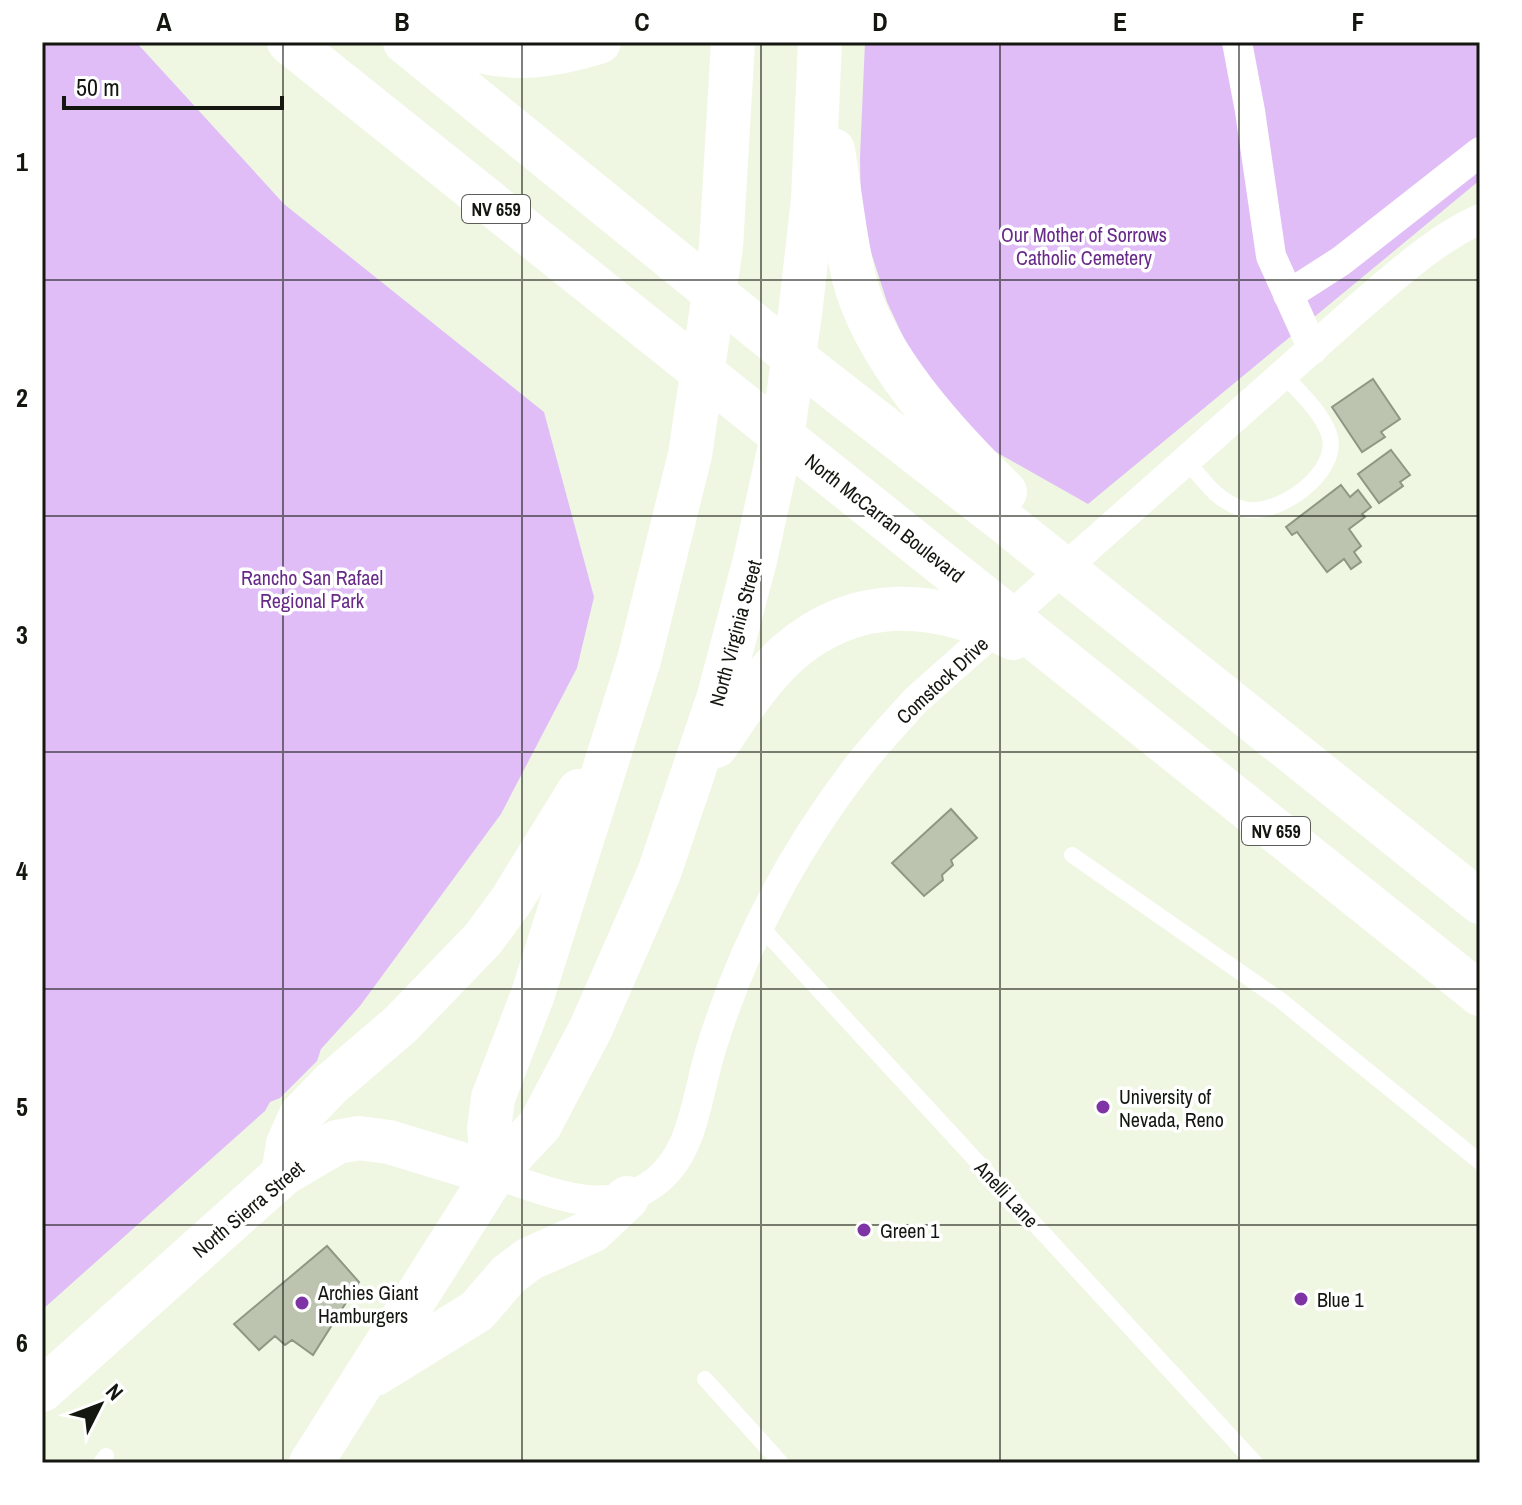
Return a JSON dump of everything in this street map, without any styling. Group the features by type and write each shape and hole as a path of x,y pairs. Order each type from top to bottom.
{"main road":[{"name":"North McCarran Boulevard","path":"289,42 1480,994"},
{"path":"405,42 792,356 1013,514 1123,616 1480,902"},
{"path":"452,42 481,53 524,58 565,53 599,42"},
{"path":"494,1174 489,1129 493,1098 533,994 639,660 690,455 716,293 726,181 733,42"},
{"path":"820,58 845,235 855,281 870,317 905,378 943,430 1013,514"},
{"name":"North Virginia Street","path":"311,1463 494,1174 540,1125 627,952 659,873 691,784 736,635 782,437 811,215 820,58"},
{"path":"691,784 765,678 787,654 817,632 847,619 879,610 911,607 947,613 979,622 1072,667"},
{"path":"283,1174 288,1144 301,1115 331,1084 401,1024 483,939 536,863 613,738"},
{"name":"North Sierra Street","path":"42,1390 283,1174 337,1142 359,1138 389,1142 494,1174"},
{"path":"366,1379 477,1311 518,1267 592,1231 627,1198"}],"street":[{"path":"1237,42 1271,256 1313,349"},
{"path":"1288,295 1341,261 1480,152"},
{"name":"Comstock Drive","path":"494,1174 580,1201 627,1198 652,1185 674,1164 688,1138 710,1051 734,978 785,873 860,764 916,700 1414,260 1455,231 1480,219"}],"lane":[{"path":"1187,461 1217,495 1247,511 1285,501 1305,487 1326,465 1332,451 1330,435 1311,405 1284,375"},
{"path":"1072,855 1279,999 1480,1162"},
{"name":"Anelli Lane","path":"759,925 1255,1463"},
{"path":"705,1379 781,1463"}],"green space":[{"name":"Rancho San Rafael Regional Park","path":"42,42 136,42 284,204 544,412 594,597 577,668 501,814 360,1006 321,1049 317,1061 280,1098 270,1102 265,1111 42,1310"},
{"name":"Our Mother of Sorrows Catholic Cemetery","path":"865,42 1480,42 1480,180 1088,504 987,447 914,360 887,302 861,221 860,157"}],"building":[{"path":"1373,379 1400,419 1381,432 1385,437 1362,452 1332,407"},
{"path":"1391,450 1410,475 1400,482 1403,486 1379,503 1358,474"},
{"path":"1341,485 1350,497 1358,490 1371,507 1362,514 1365,517 1349,529 1361,546 1354,552 1361,562 1351,569 1344,559 1327,572 1297,532 1292,535 1286,527"},
{"path":"951,809 977,838 951,860 953,865 942,875 943,880 924,896 892,863"},
{"name":"Archies Giant Hamburgers","path":"327,1246 359,1282 313,1355 292,1340 285,1345 275,1336 259,1350 234,1324"}],"place":[{"name":"University of Nevada, Reno","path":"1103,1107"},
{"name":"Green 1","path":"864,1230"},
{"name":"Blue 1","path":"1301,1299"},
{"name":"Archies Giant Hamburgers","path":"302,1303"}]}
